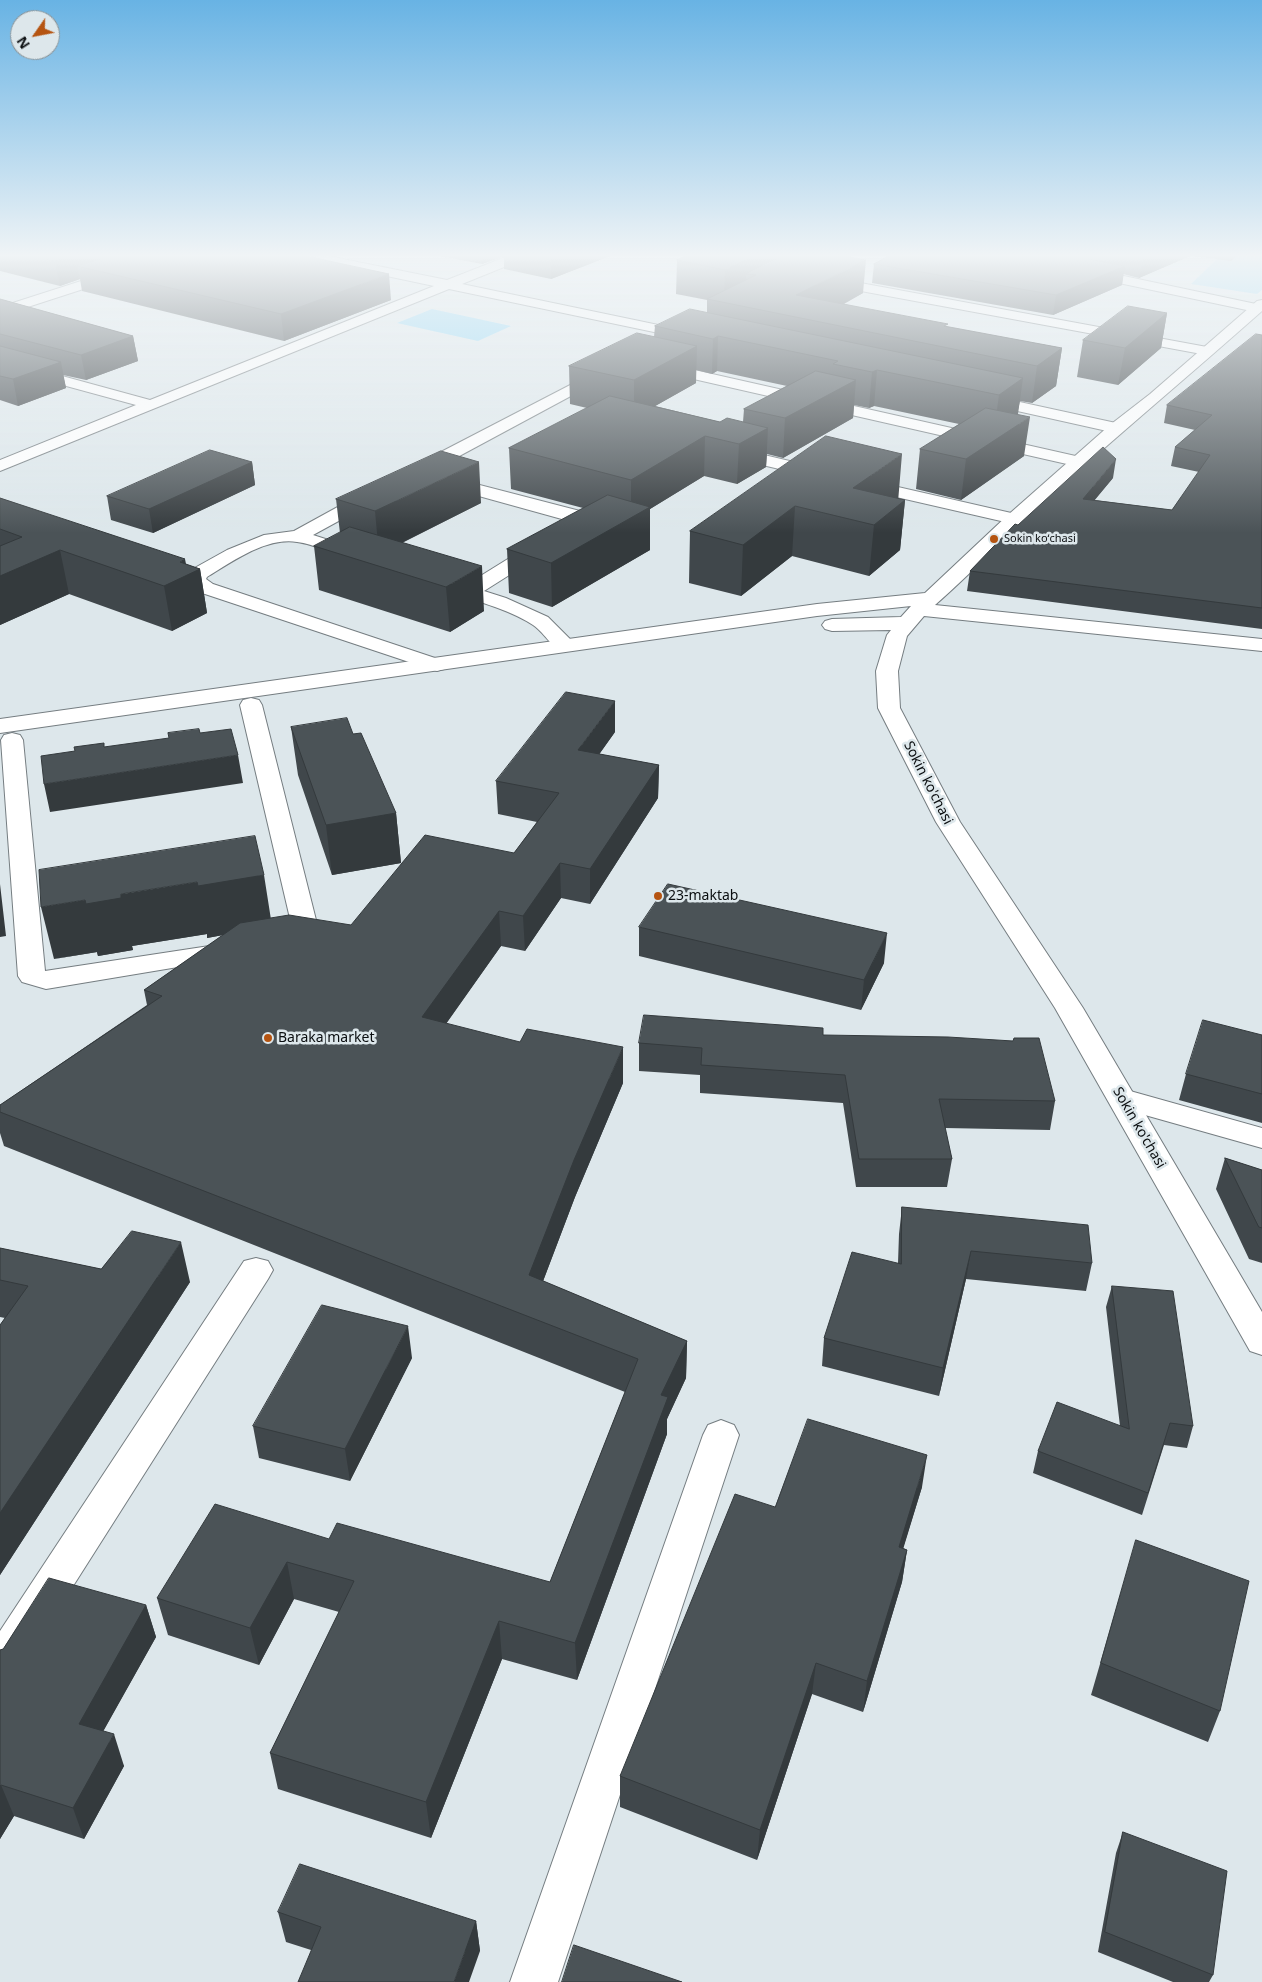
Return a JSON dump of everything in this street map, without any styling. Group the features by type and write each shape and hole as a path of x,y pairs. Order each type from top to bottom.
{"street":[{"path":"0,466 291,348"},
{"path":"1188,348 1207,352"},
{"name":"Sokin ko'chasi","path":"1211,348 1156,397 1116,428 1014,520 919,610 898,635 887,671 889,708 948,822 1069,1008 1262,1342"},
{"path":"0,363 152,405"},
{"path":"469,592 573,527 579,521 574,516 410,476 620,365"},
{"path":"647,365 1080,462"},
{"path":"971,396 1116,428"},
{"path":"538,407 566,414"},
{"path":"710,448 1014,520"},
{"path":"298,536 388,488"},
{"path":"373,561 298,536 279,536 263,540 198,574 196,581 206,588 436,665"},
{"path":"434,581 499,602 541,621 566,646"},
{"path":"4,736 436,665 816,610 919,610 1262,645"},
{"path":"4,736 251,705 570,659 823,626 919,610"},
{"path":"4,736 32,976 46,981 295,940 305,928 251,705"},
{"path":"1123,1099 1262,1138"},
{"path":"0,1666 256,1270"},
{"path":"534,1982 721,1435"}],"building":[{"path":"0,348 10,348 61,362 13,379 0,376"},
{"path":"56,348 99,348 81,355"},
{"path":"605,348 692,348 634,380 569,366"},
{"path":"778,348 881,348 1023,378 999,395 877,370 872,372 833,364 838,361"},
{"path":"951,348 1061,348 1037,366"},
{"path":"1238,348 1262,348 1262,608 970,571 1015,524 1018,525 1103,447 1116,459 1083,499 1172,510 1210,455 1175,447 1212,415 1167,405"},
{"path":"816,371 856,380 785,418 744,409"},
{"path":"610,396 720,422 727,418 768,428 739,444 705,436 631,480 509,448"},
{"path":"986,408 1030,417 966,459 920,449"},
{"path":"826,436 902,454 853,488 905,500 874,525 795,506 743,545 690,531"},
{"path":"210,450 252,462 149,509 107,496"},
{"path":"441,451 479,462 375,511 336,499"},
{"path":"608,495 650,507 551,563 507,549"},
{"path":"0,498 185,559 180,562 200,569 164,586 60,550 0,576 0,546 22,537 0,529"},
{"path":"350,527 482,566 446,587 314,546"},
{"path":"566,692 615,701 578,750 659,765 590,869 560,863 523,916 499,911 422,1017 520,1042 527,1029 623,1047 574,1160 529,1275 687,1341 661,1395 668,1397 575,1643 499,1621 426,1802 270,1753 354,1581 287,1562 250,1628 157,1598 215,1504 329,1539 337,1523 550,1582 638,1359 0,1112 0,1105 162,996 144,990 240,923 289,915 351,925 425,835 514,853 559,793 496,781"},
{"path":"347,718 353,734 361,733 396,813 326,825 291,727"},
{"path":"199,729 200,733 231,729 238,755 44,784 41,756 75,751 74,747 104,743 104,747 169,738 168,733"},
{"path":"255,836 264,875 198,886 197,882 121,894 121,898 86,904 85,900 41,907 39,870"},
{"path":"668,884 887,933 864,980 639,927"},
{"path":"644,1015 823,1028 823,1035 948,1037 1013,1041 1014,1038 1039,1038 1055,1101 939,1099 952,1159 859,1159 845,1075 701,1065 702,1048 639,1043"},
{"path":"1203,1020 1262,1035 1262,1094 1186,1074"},
{"path":"1225,1158 1262,1170 1262,1228 1259,1227"},
{"path":"902,1207 1088,1225 1092,1263 971,1251 943,1368 824,1338 852,1252 901,1264"},
{"path":"132,1231 181,1242 0,1513 0,1325 28,1286 0,1280 0,1248 101,1269"},
{"path":"1112,1286 1173,1291 1193,1426 1170,1423 1148,1493 1038,1451 1057,1402 1129,1429"},
{"path":"322,1305 408,1326 345,1449 253,1426"},
{"path":"808,1419 927,1455 899,1547 907,1550 867,1681 816,1663 760,1830 620,1776 735,1494 775,1507"},
{"path":"1136,1540 1249,1581 1220,1711 1101,1663"},
{"path":"49,1578 146,1605 79,1724 114,1734 73,1808 0,1786 0,1650 3,1649"},
{"path":"1123,1832 1227,1871 1213,1975 1105,1932"},
{"path":"300,1864 476,1921 454,1982 298,1982 321,1927 278,1912"},
{"path":"574,1945 682,1982 562,1982"}],"place":[{"name":"Sokin koʻchasi","path":"994,539"},
{"name":"23-maktab","path":"658,896"},
{"name":"Baraka market","path":"268,1038"}]}
